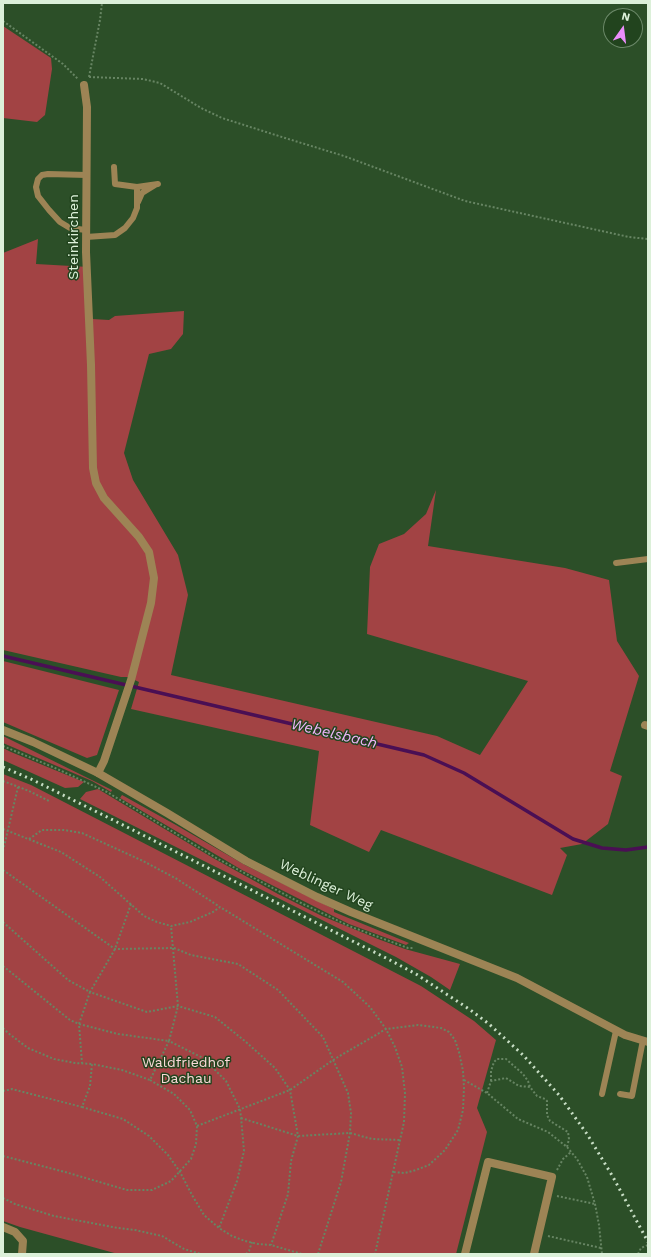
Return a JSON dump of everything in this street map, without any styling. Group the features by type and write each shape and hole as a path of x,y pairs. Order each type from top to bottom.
{"street":[{"name":"Steinkirchen","path":"84,85 87,107 86,233 93,468 96,483 104,498 139,537 148,552 154,578 151,604 131,680 104,761 98,773"},
{"name":"Weblinger Weg","path":"3,730 33,742 98,773 246,861 317,897 517,978 625,1035 645,1041"},
{"path":"465,1254 488,1162 552,1177 534,1254"},
{"path":"3,1227 15,1232 23,1241 22,1254"}],"lane":[{"path":"87,175 42,175 38,179 36,187 38,196 60,222 70,228 86,233 115,234 125,228 132,218 142,193 158,184 137,187 115,184 114,167"},
{"path":"137,187 137,205"},
{"path":"616,563 648,559"},
{"path":"602,1094 616,1030"},
{"path":"620,1094 632,1096 645,1041"}],"path":[{"path":"3,21 63,64 84,85 89,77 102,3"},
{"path":"89,77 143,79 160,83 201,108 222,118 344,156 465,201 648,240"},
{"path":"3,746 89,783"},
{"path":"3,781 49,801"},
{"path":"3,851 18,787"},
{"path":"3,829 61,852 100,877 144,916 157,922 171,926 190,922 213,912 220,907"},
{"path":"29,839 42,830 64,830 82,833 143,862 177,879 200,895 343,982 370,1007 395,1046 402,1067 405,1093 404,1122 375,1254"},
{"path":"3,870 115,949 174,948 191,955 238,964 278,990 323,1037 348,1093 351,1113 350,1133 341,1182 318,1254"},
{"path":"82,1062 80,1056 81,1044 79,1024 90,992 115,949 131,904"},
{"path":"3,922 68,980 90,992 147,1012 178,1006 215,1017 275,1068 290,1090 298,1136 292,1162 288,1194 271,1245"},
{"path":"150,1080 169,1042 178,1006 171,926"},
{"path":"3,966 70,1020 79,1024 118,1034 169,1042 203,1058 226,1081 240,1109 244,1151 237,1181 219,1228"},
{"path":"197,1126 290,1090 333,1060 386,1030 418,1025 433,1026 449,1032 455,1040 459,1052 464,1080 463,1110 458,1130 445,1150 429,1164 405,1173 393,1172"},
{"path":"3,1028 28,1048 54,1059 75,1063 82,1062 122,1070 150,1080 174,1094 190,1110 197,1126 196,1144 191,1158 171,1181 152,1190 127,1190 3,1156"},
{"path":"487,1092 491,1081 491,1071 494,1062 497,1059 506,1059 523,1074 528,1081 530,1088 537,1096 547,1101 547,1115 550,1121 568,1132 569,1139 567,1147"},
{"path":"82,1107 90,1086 92,1064"},
{"path":"491,1081 506,1078 519,1086 530,1088"},
{"path":"464,1080 487,1092 518,1119 548,1132 567,1147 577,1159 587,1177 595,1204 602,1254"},
{"path":"3,1091 12,1089 123,1119 150,1136 168,1155 180,1172 204,1215 219,1228 232,1236 302,1254"},
{"path":"241,1118 298,1136 350,1133 372,1139 400,1140"},
{"path":"552,1177 563,1159 571,1152"},
{"path":"549,1194 595,1204"},
{"path":"3,1198 15,1204 54,1216 162,1236 184,1249 201,1254"},
{"path":"539,1234 602,1248"},
{"path":"246,1254 249,1251 252,1242"},
{"path":"638,1254 641,1248 648,1245"}],"green space":[{"path":"3,26 51,58 52,69 45,115 37,122 3,118"},
{"path":"38,239 36,264 89,267 92,319 109,320 115,316 184,311 183,334 171,349 149,354 124,453 133,480 178,555 188,595 171,675 437,736 480,755 528,681 367,634 370,567 379,544 404,534 426,514 436,490 428,546 565,568 609,580 617,641 639,676 610,771 622,776 608,824 582,844 560,848 567,855 552,895 381,830 369,852 310,825 319,751 131,709 139,682 128,677 121,677 3,650 3,253"},
{"path":"3,661 119,690 97,755 87,758 3,722"},
{"path":"3,736 112,790 111,792 92,781 3,743"},
{"path":"3,748 84,782 78,787 65,788 3,760"},
{"name":"Waldfriedhof Dachau","path":"3,774 31,785 421,986 474,1021 496,1040 477,1108 487,1132 456,1254 118,1254 3,1221"},
{"path":"98,789 213,858 278,894 322,916 405,949 460,964 450,990 396,957 80,799 86,792"},
{"path":"122,795 245,865 334,909 334,912 409,943 406,945 349,924 242,870 120,798"}],"waterway":[{"name":"Webelsbach","path":"3,656 424,755 464,773 573,839 602,848 626,850 648,847"}],"railway":[{"path":"3,767 33,780 388,959 416,974 469,1009 489,1024 523,1055 559,1095 587,1134 613,1177 648,1242"}]}
